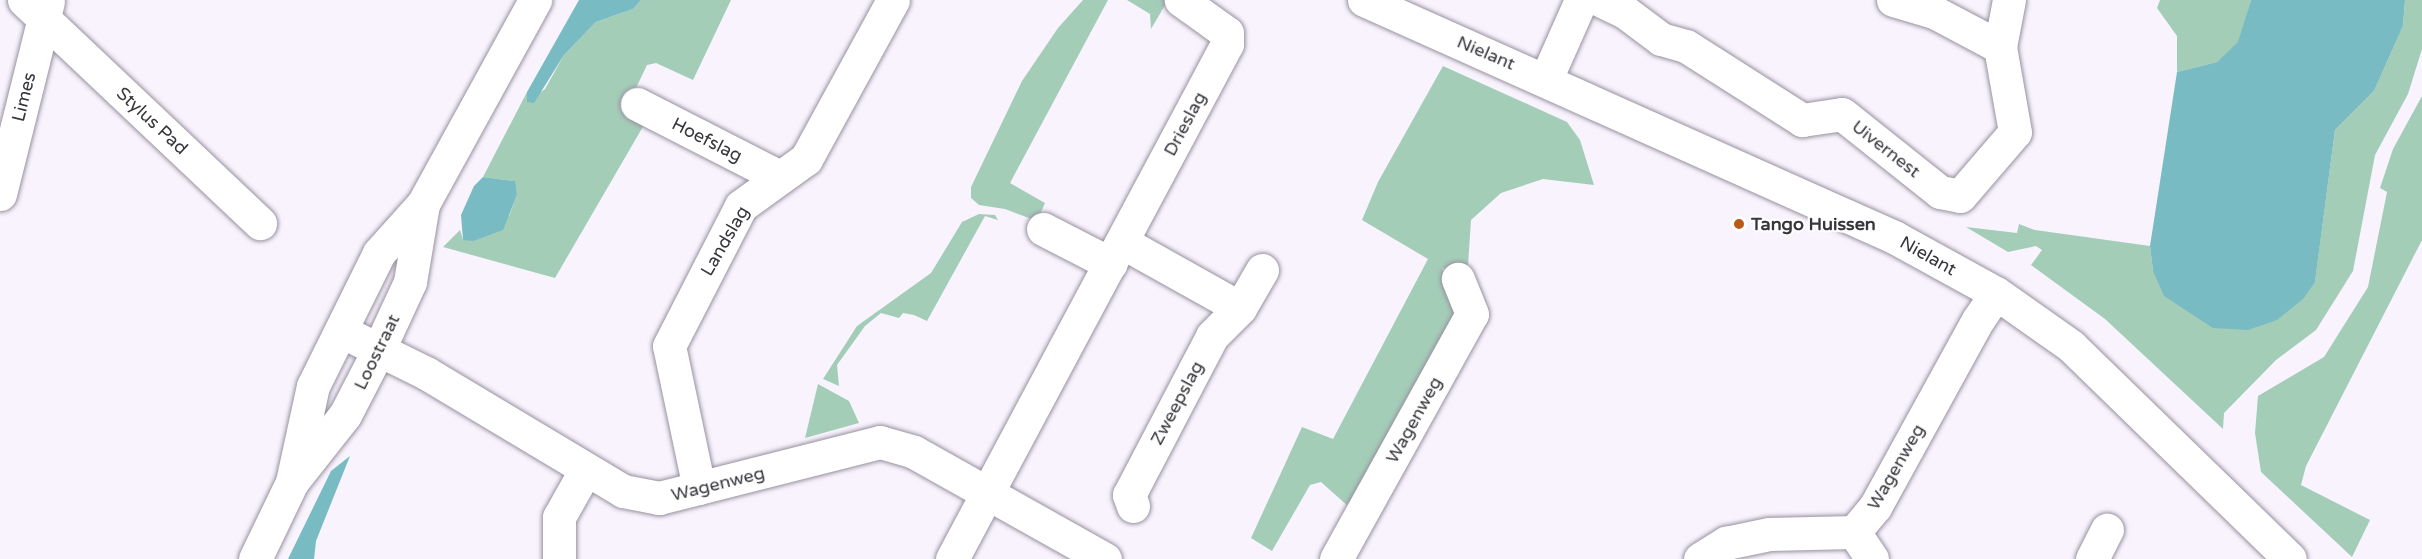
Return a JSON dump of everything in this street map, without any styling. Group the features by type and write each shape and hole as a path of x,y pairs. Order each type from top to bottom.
{"street":[{"name":"Loostraat","path":"292,483 313,387 379,253 423,204 535,0"},
{"name":"Landslag","path":"699,488 669,346 741,206 778,176 806,159 893,0"},
{"name":"Drieslag","path":"952,559 1227,44 1227,33 1181,0"},
{"name":"Nielant","path":"1364,0 1546,79 1894,237 1996,293 2071,346 2290,559"},
{"path":"1546,79 1581,0"},
{"name":"Uivernest","path":"1600,0 1625,12 1661,39 1686,46 1802,120 1842,114 1940,192 1960,196 2015,132 2000,47 2009,0"},
{"path":"1893,0 1934,12 2000,47"},
{"name":"Limes","path":"0,194 39,6"},
{"name":"Stylus Pad","path":"39,6 261,223"},
{"name":"Hoefslag","path":"637,104 778,176"},
{"name":"Loostraat","path":"255,559 292,483 345,415 379,349 410,282 423,204"},
{"path":"1043,229 1117,253 1240,308"},
{"name":"Zweepslag","path":"1133,506 1128,495 1212,336 1240,308 1262,270"},
{"name":"Wagenweg","path":"1336,559 1472,314 1458,279"},
{"name":"Wagenweg","path":"1854,532 1875,507 1977,320 1996,293"},
{"name":"Wagenweg","path":"341,331 379,349 623,491 659,498 880,442 914,452 987,495 1105,559"},
{"path":"559,559 559,517 586,469"},
{"path":"2092,559 2108,530"},
{"path":"1700,559 1726,543 1769,534 1854,532 1872,559"}],"green space":[{"path":"641,0 731,0 693,80 656,63 647,65 627,107 648,118 555,278 443,247 460,230 463,240 509,216 517,195 514,181 483,177 527,92 527,102 545,89 564,55 596,22 633,9"},
{"path":"1083,0 1108,0 1010,183 1045,203 1037,221 1005,209 979,205 971,198 971,187 1022,81 1058,28"},
{"path":"1127,0 1168,0 1151,29 1150,14"},
{"path":"2160,0 2251,0 2239,42 2217,62 2177,72 2177,36 2157,8"},
{"path":"2405,0 2422,0 2422,49 2408,94 2375,155 2353,271 2316,330 2276,360 2224,413 2223,429 2105,319 2031,265 2042,250 2036,246 2008,252 1966,227 2017,233 2019,224 2035,230 2150,246 2153,271 2315,281 2335,130 2374,91 2403,26"},
{"path":"1443,66 1567,122 1580,140 1594,185 1543,179 1501,193 1471,220 1468,265 1453,273 1442,268 1457,309 1349,507 1321,482 1310,485 1272,551 1251,538 1302,427 1333,439 1428,259 1362,220 1378,182"},
{"path":"2422,96 2422,240 2306,466 2301,485 2370,520 2352,557 2261,472 2255,433 2258,396 2324,357 2368,287 2387,192 2380,188 2393,149"},
{"path":"979,214 995,215 998,220 985,216 927,321 903,313 899,318 881,313 865,326 837,365 839,386 823,379 857,326 931,273 962,222"},
{"path":"818,384 849,401 859,423 805,438"}],"water":[{"path":"579,0 641,0 633,9 596,22 564,55 534,103 527,102 527,92"},
{"path":"2251,0 2405,0 2403,26 2374,91 2335,130 2315,282 2304,298 2277,320 2248,330 2213,328 2164,296 2153,271 2150,246 2177,72 2217,62 2238,42"},
{"path":"483,177 515,181 517,195 503,230 473,241 463,240 461,215 474,186"},
{"path":"350,456 316,541 314,559 288,559 331,471"}],"place":[{"name":"Tango Huissen","path":"1739,224"}]}
